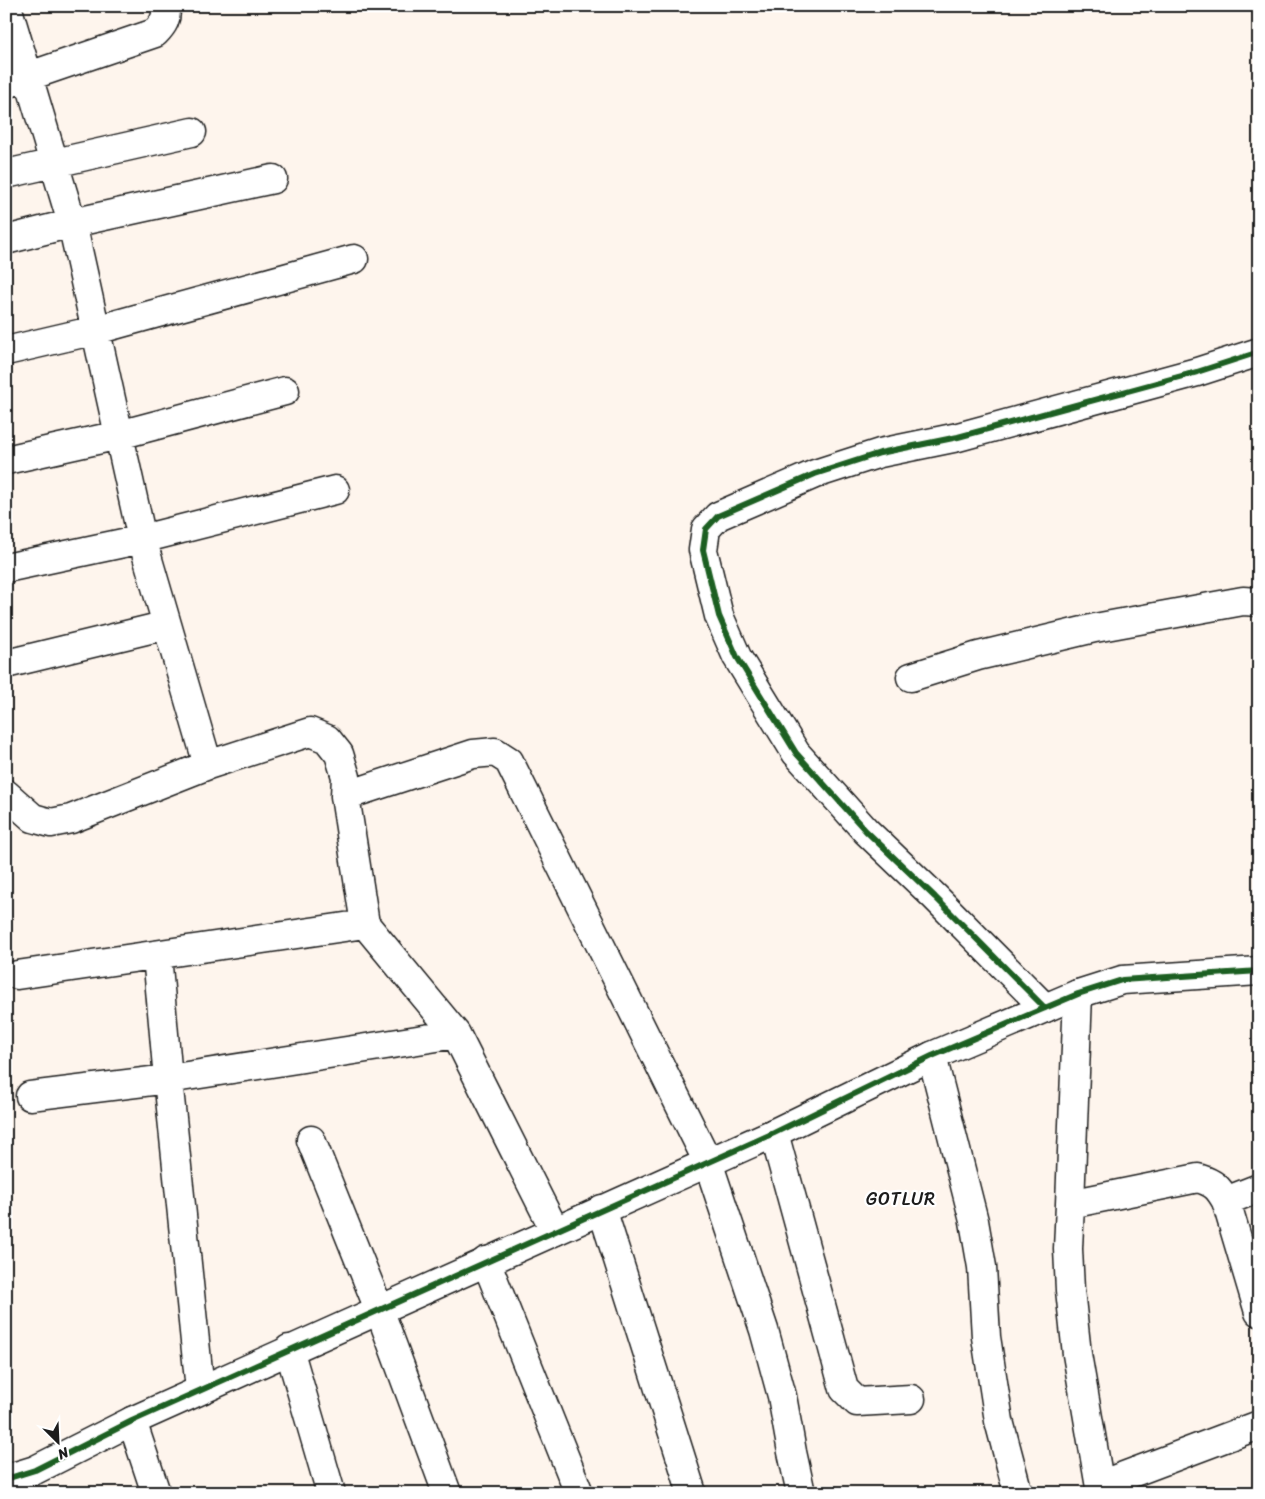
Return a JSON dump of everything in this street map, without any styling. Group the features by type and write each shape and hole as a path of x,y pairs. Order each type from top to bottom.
{"street":[{"path":"7,6 17,80 54,163 72,223 142,539 208,766"},
{"path":"17,80 155,33 165,23 165,6"},
{"path":"6,174 192,132"},
{"path":"6,240 72,223 273,179"},
{"path":"6,351 96,330 354,259"},
{"path":"1045,1008 935,897 866,831 796,753 737,657 719,616 702,550 706,529 718,516 815,474 880,453 958,437 1197,372 1259,352"},
{"path":"6,460 119,435 285,391"},
{"path":"6,568 142,539 335,490"},
{"path":"911,677 978,656 1095,628 1243,601 1259,602"},
{"path":"6,664 167,626"},
{"path":"6,794 33,818 51,823 71,819 208,766 310,732 327,739 339,754 346,777 345,796 365,924 456,1034 555,1230"},
{"path":"345,796 473,754 495,752 509,761 708,1162 764,1330 782,1396 801,1493"},
{"path":"17,975 365,924"},
{"path":"157,955 200,1390"},
{"path":"6,1479 34,1470 132,1421 289,1349 774,1133 932,1056 1078,994 1122,980 1259,971"},
{"path":"1078,994 1068,1249 1070,1290 1077,1354 1100,1489 1259,1425"},
{"path":"30,1096 168,1079 456,1034"},
{"path":"932,1056 974,1221 982,1267 986,1337 999,1421 1018,1493"},
{"path":"774,1133 844,1389 857,1402 911,1399"},
{"path":"311,1140 379,1309 447,1493"},
{"path":"1070,1204 1198,1178 1209,1181 1219,1189 1226,1201 1259,1312"},
{"path":"1226,1201 1259,1188"},
{"path":"602,1209 692,1493"},
{"path":"486,1261 578,1493"},
{"path":"289,1349 331,1493"},
{"path":"132,1421 156,1493"}],"cycle path":[{"path":"1045,1008 935,897 866,831 796,753 737,657 719,616 703,550 706,529 718,516 815,474 880,453 958,437 1197,372 1259,352"},
{"path":"6,1479 35,1470 132,1421 774,1133 932,1056 1078,994 1122,980 1259,971"}],"district":[{"name":"GOTLUR","path":"901,1199"}]}
